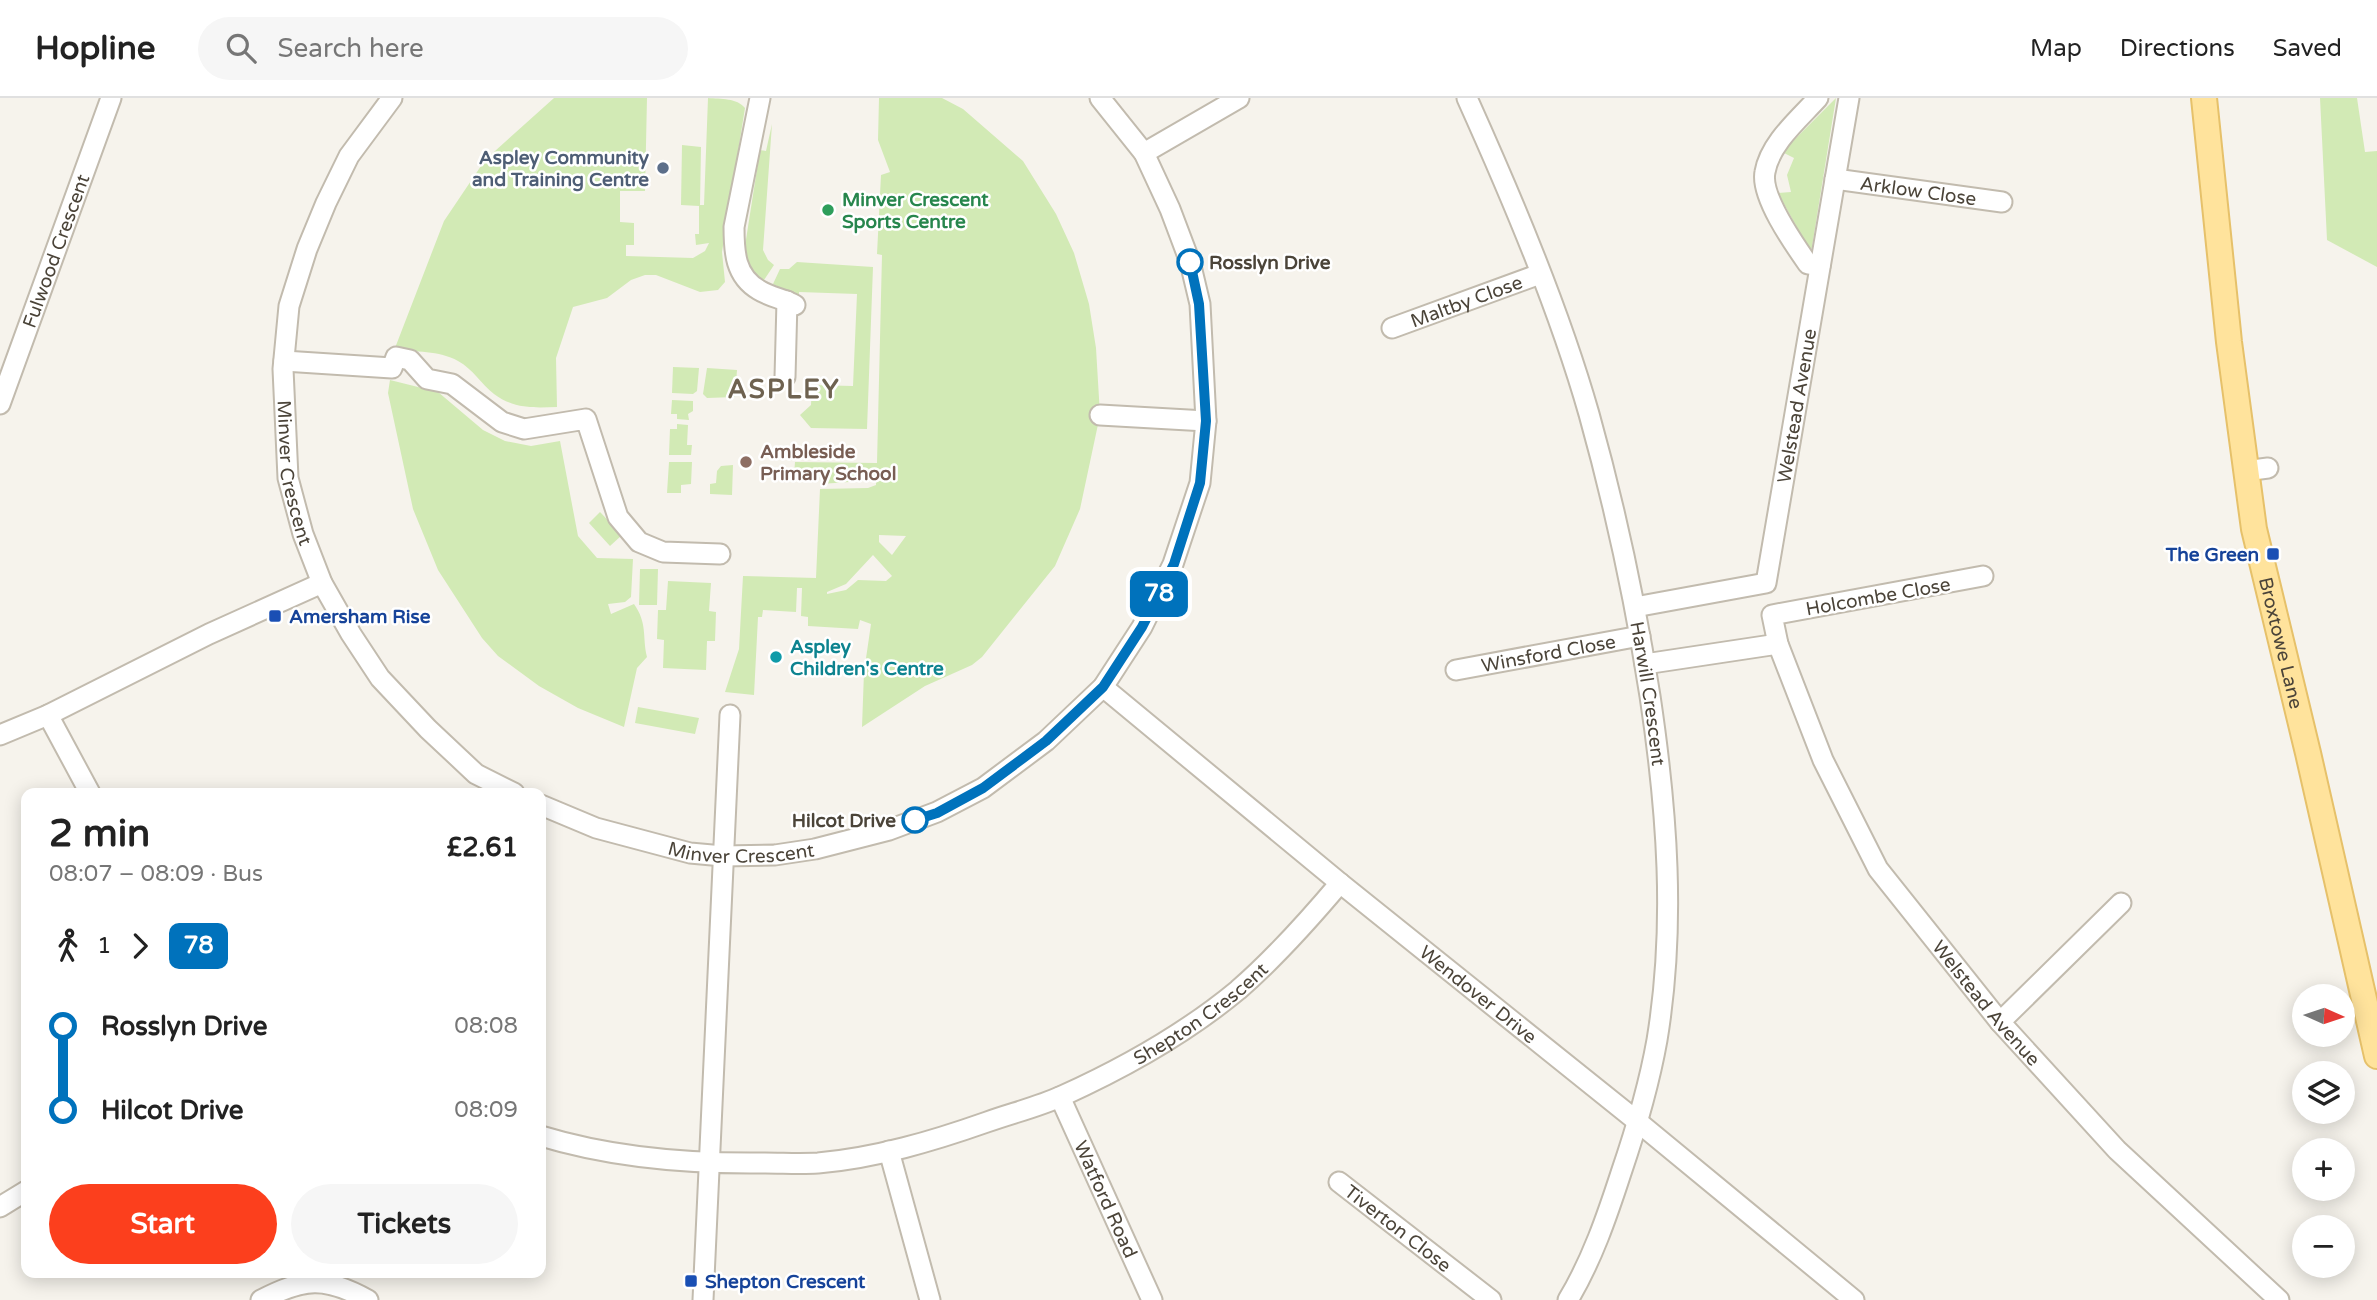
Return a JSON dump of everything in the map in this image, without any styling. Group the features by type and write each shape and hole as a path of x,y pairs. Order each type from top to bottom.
{"main road":[{"name":"Broxtowe Lane","path":"2204,98 2229,342 2257,470 2254,528 2376,1042"}],"street":[{"name":"Fulwood Crescent","path":"0,404 111,98"},
{"name":"Minver Crescent","path":"392,98 349,156 307,250 289,306 284,361 289,478 303,534 323,583 351,634 380,677 428,729 476,774 504,788"},
{"path":"760,98 734,227 734,249 737,268 758,290 791,303 785,377"},
{"name":"Minver Crescent","path":"546,807 596,828 690,853 723,856 775,855 815,849 890,830 937,813 983,788 1046,741 1103,687 1142,627 1174,564 1200,483 1206,421 1200,315 1190,262 1170,209 1144,153 1100,98"},
{"path":"1144,153 1239,98"},
{"name":"Harwill Crescent","path":"1467,98 1540,274 1588,411 1624,550 1645,664 1660,772 1669,888 1657,1041 1639,1122 1604,1224 1568,1300"},
{"path":"1818,98 1773,150 1764,174 1768,195 1793,243 1808,264 1820,266"},
{"name":"Welstead Avenue","path":"1635,607 1766,583 1849,98"},
{"name":"Arklow Close","path":"1835,179 2002,202"},
{"name":"Maltby Close","path":"1392,328 1540,274"},
{"path":"284,361 392,369 396,357 410,360 426,379 452,384 502,422 524,429 586,419 618,517 639,542 663,552 720,554"},
{"path":"1100,415 1206,421"},
{"name":"Holcombe Close","path":"1772,615 1983,576"},
{"path":"0,736 48,715 209,634 323,583"},
{"name":"Welstead Avenue","path":"1772,615 1778,644 1823,760 1878,869 2000,1022 2117,1150 2279,1300"},
{"name":"Winsford Close","path":"1456,670 1640,636"},
{"path":"1645,664 1778,644"},
{"name":"Wendover Drive","path":"1103,687 1854,1300"},
{"path":"48,715 87,788"},
{"path":"703,1300 730,715"},
{"name":"Shepton Crescent","path":"546,1137 637,1156 708,1164 817,1163 889,1151 947,1136 1060,1097 1132,1061 1189,1026 1237,990 1294,937 1340,883"},
{"path":"2000,1022 2121,903"},
{"name":"Watford Road","path":"1060,1097 1152,1300"},
{"path":"889,1151 930,1300"},
{"name":"Tiverton Close","path":"1339,1182 1492,1300"},
{"path":"0,1207 21,1194"},
{"path":"261,1300 286,1287 316,1282 345,1287 368,1300"}],"green space":[{"path":"554,98 647,98 645,191 620,191 620,222 634,223 634,245 626,245 626,256 693,258 705,251 709,243 696,245 695,234 699,234 699,206 681,205 682,145 701,147 700,205 704,205 708,98 733,101 745,108 722,252 725,282 718,290 700,292 656,275 645,275 631,280 607,298 573,307 556,358 557,407 532,407 502,399 489,390 468,368 451,357 395,348 444,221 485,160"},
{"path":"879,98 942,98 963,109 1023,161 1056,214 1074,253 1089,304 1096,348 1100,415 1080,509 1055,566 982,657 972,665 925,686 862,727 864,672 871,624 860,620 858,629 808,626 808,617 801,616 802,588 797,588 796,612 763,610 762,617 758,617 754,695 725,692 739,649 743,576 816,578 820,489 868,488 876,485 876,480 821,484 822,476 794,475 795,462 877,463 882,255 877,254 881,175 890,172 878,140","holes":["879,535 906,536 892,555 879,542","873,555 892,576 886,581 858,580 846,590 827,594 846,584"]},
{"path":"1836,98 1811,253 1778,193 1791,192 1787,175 1794,158 1782,152"},
{"path":"2320,98 2357,98 2365,152 2377,151 2377,267 2327,240"},
{"path":"772,124 763,250 774,265 762,283 747,263 745,246 760,150 766,151"},
{"path":"797,262 873,267 867,429 811,428 800,415 811,405 812,385 853,386 857,294 799,292 799,298 773,284 780,269 789,269"},
{"path":"673,367 699,368 697,391 693,394 672,393"},
{"path":"707,368 737,370 735,397 707,398 703,394"},
{"path":"390,380 438,392 483,430 505,441 531,446 560,441 578,536 597,558 633,559 631,597 625,602 608,604 611,614 634,604 644,631 647,657 637,668 624,727 578,708 539,686 498,656 482,638 438,570 413,509 388,393"},
{"path":"672,400 693,401 693,411 688,414 689,420 677,419 677,414 671,414"},
{"path":"677,424 688,425 687,445 692,445 691,455 669,455 670,429 677,429"},
{"path":"669,462 692,462 691,484 681,485 681,493 667,493"},
{"path":"733,465 732,495 710,494 710,484 716,483 717,471 721,466"},
{"path":"600,512 622,535 610,546 589,523"},
{"path":"640,569 658,569 657,605 639,605"},
{"path":"668,581 711,583 709,611 716,612 715,641 707,641 706,670 663,668 664,640 657,639 658,610 666,610"},
{"path":"638,707 699,718 695,734 635,723"}],"bus line":[{"name":"78","path":"915,820 937,813 983,788 1046,741 1103,687 1142,627 1174,564 1200,483 1206,421 1199,304 1190,262"}],"place":[{"name":"Aspley Community and Training Centre","path":"663,168"},
{"name":"Minver Crescent Sports Centre","path":"828,210"},
{"name":"Rosslyn Drive","path":"1190,262"},
{"name":"Ambleside Primary School","path":"746,462"},
{"name":"The Green","path":"2273,554"},
{"name":"Amersham Rise","path":"275,616"},
{"name":"Aspley Children's Centre","path":"776,657"},
{"name":"Hilcot Drive","path":"915,820"},
{"name":"Shepton Crescent","path":"691,1281"}],"district":[{"name":"ASPLEY","path":"784,389"}]}
